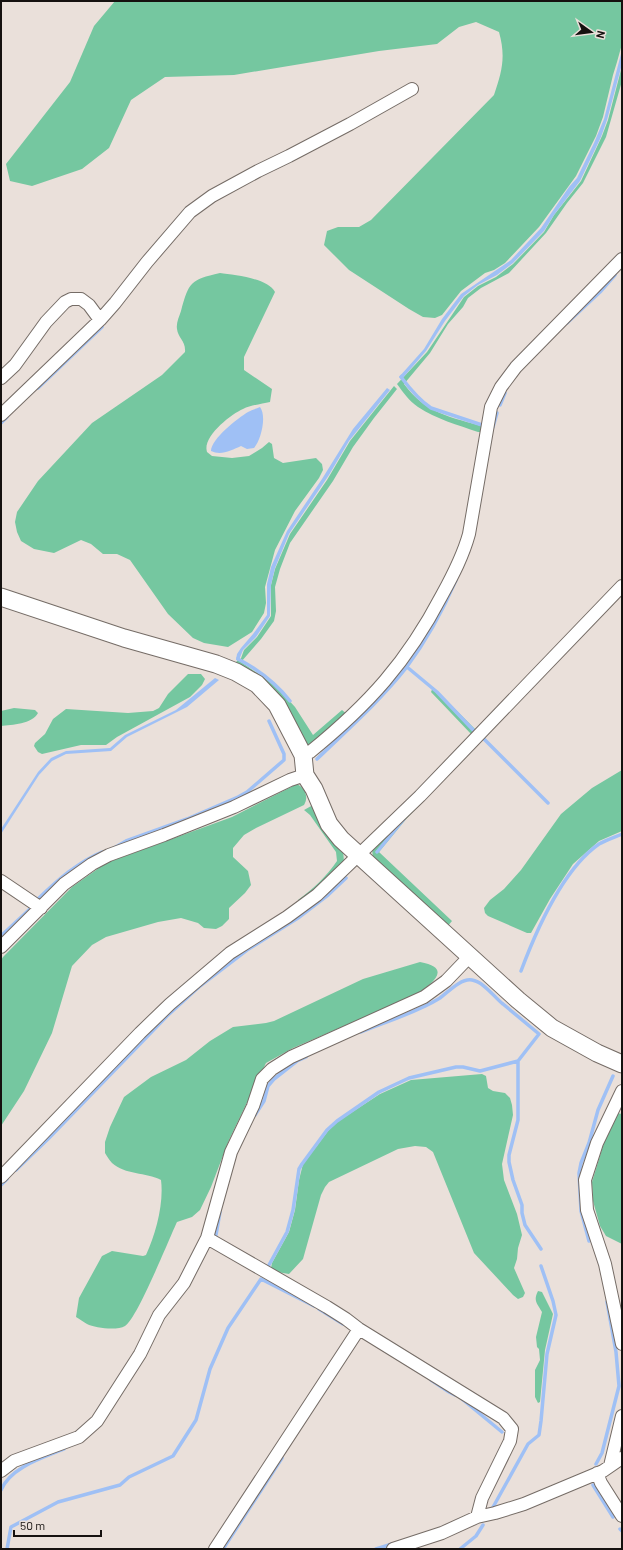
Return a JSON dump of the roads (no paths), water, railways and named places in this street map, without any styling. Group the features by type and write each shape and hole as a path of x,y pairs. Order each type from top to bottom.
{"street":[{"path":"1,415 116,303 175,229 198,205 258,171 350,124 412,89"},
{"path":"303,755 310,752 363,706 402,662 416,641 434,611 462,555 469,534 491,407 501,387 516,366 622,259"},
{"path":"1,378 15,365 46,322 65,302 71,299 82,299 89,305 100,320"},
{"path":"1,1177 170,1004 230,953 287,917 317,895 420,796 622,586"},
{"path":"1,597 124,638 216,664 236,672 257,684 277,705 303,755 305,775 314,789 329,824 358,855 518,1000 552,1028 597,1053 622,1064"},
{"path":"1,947 64,884 92,864 109,855 234,807 290,780 305,775"},
{"path":"1,881 41,908"},
{"path":"1,1471 14,1461 78,1436 97,1421 140,1354 159,1315 184,1283 207,1238 231,1152 253,1106 259,1086 265,1075 281,1062 291,1057 424,997 446,981 470,956"},
{"path":"622,1091 597,1143 587,1171 585,1186 588,1210 605,1264 622,1344"},
{"path":"207,1238 327,1307 359,1329 503,1418 509,1424 512,1428 510,1440 482,1498 478,1517"},
{"path":"216,1549 359,1329"},
{"path":"610,1466 622,1416"},
{"path":"393,1549 442,1533 478,1517 495,1514 524,1504 597,1473 622,1458"},
{"path":"597,1473 601,1483 622,1516"}],"water":[{"path":"622,50 622,64 607,120 601,137 580,181 554,215 544,231 513,263 497,275 478,285 464,296 445,321 426,351 402,379 399,377 424,349 442,319 461,294 511,260 541,228 569,187 577,178 604,119"},
{"path":"387,388 390,390 349,441 329,475 289,534 275,568 271,585 270,616 256,637 243,650 239,660 236,660 237,654 241,648 267,615 267,584 271,567 287,531 353,429"},
{"path":"260,407 263,422 261,434 254,448 247,449 241,446 223,453 211,451 215,441 226,429 248,412"},
{"path":"215,678 219,680 187,707 127,737 111,751 66,754 52,761 39,775 1,834 1,829 38,772 51,758 66,751 110,748 125,735 176,710"}],"waterway":[{"path":"567,323 600,292 615,275"},
{"path":"38,388 102,327"},
{"path":"402,376 401,377 415,394 431,408 485,426"},
{"path":"500,405 505,393"},
{"path":"493,427 497,413"},
{"path":"1,423 7,417"},
{"path":"317,759 374,704 406,668 434,625 456,580"},
{"path":"238,658 266,677 290,701"},
{"path":"407,667 437,692 476,733"},
{"path":"114,848 126,841 187,819 247,792 284,760 284,754 269,721"},
{"path":"482,737 548,803"},
{"path":"377,852 404,819"},
{"path":"521,971 534,938 562,885 586,855 599,844 622,834"},
{"path":"39,898 77,866 102,852"},
{"path":"16,1170 167,1016 200,986 247,950 298,918 328,895 346,878"},
{"path":"1,936 31,908"},
{"path":"361,1032 421,1008 440,998 459,983 472,980 485,987 539,1034 518,1061 518,1120 509,1155 509,1162 513,1180 522,1205 525,1225 541,1249"},
{"path":"255,1115 264,1101 268,1086 274,1079 297,1061 306,1057"},
{"path":"269,1265 287,1232 293,1210 299,1169 327,1130 337,1121 379,1092 409,1078 456,1067 480,1071 518,1061"},
{"path":"589,1241 581,1211 579,1173 598,1110 613,1076"},
{"path":"1,1185 7,1179"},
{"path":"216,1235 220,1212"},
{"path":"492,1509 528,1444 539,1435 547,1354 556,1315 553,1301 541,1266"},
{"path":"7,1549 11,1527 58,1502 120,1485 129,1477 173,1456 196,1420 210,1369 228,1328 261,1279 314,1306"},
{"path":"596,1464 602,1453 619,1386 616,1352 607,1302"},
{"path":"319,1309 343,1324"},
{"path":"431,1380 455,1395"},
{"path":"462,1399 502,1432"},
{"path":"1,1490 12,1475 20,1469 28,1464 64,1449"},
{"path":"223,1549 282,1458"},
{"path":"593,1485 613,1517"},
{"path":"460,1549 476,1536 483,1525"},
{"path":"376,1549 392,1544"}]}
